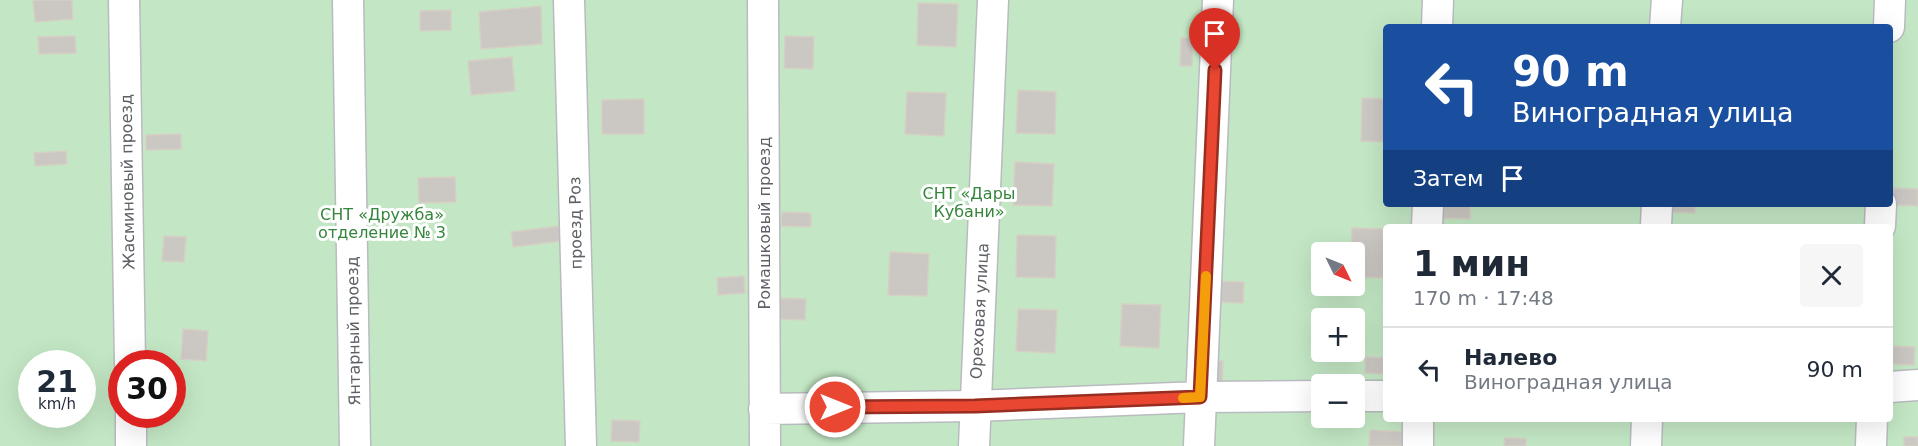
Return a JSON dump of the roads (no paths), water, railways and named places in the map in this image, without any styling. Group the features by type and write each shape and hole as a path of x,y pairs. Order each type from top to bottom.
{"street":[{"name":"Жасминовый проезд","path":"124,0 130,350"},
{"name":"Янтарный проезд","path":"348,0 355,446"},
{"name":"проезд Роз","path":"569,0 581,446"},
{"name":"Ромашковый проезд","path":"763,0 765,446"},
{"name":"Ореховая улица","path":"974,446 993,0"},
{"path":"1199,446 1218,0"},
{"path":"1437,24 1438,0"},
{"path":"1665,24 1667,0"},
{"path":"1889,24 1890,0"},
{"path":"1427,224 1428,207"},
{"path":"1656,224 1657,207"},
{"path":"1880,224 1881,207"},
{"path":"1893,387 1918,385"},
{"path":"764,409 975,406 1200,397 1311,396"},
{"path":"1365,396 1383,396"},
{"path":"1418,422 1418,446"},
{"path":"1646,446 1647,422"},
{"path":"1871,446 1872,422"},
{"path":"131,428 131,446"}],"park label":[{"name":"СНТ «Дары Кубани»","path":"969,202"},
{"name":"СНТ «Дружба» отделение № 3","path":"382,223"}]}
